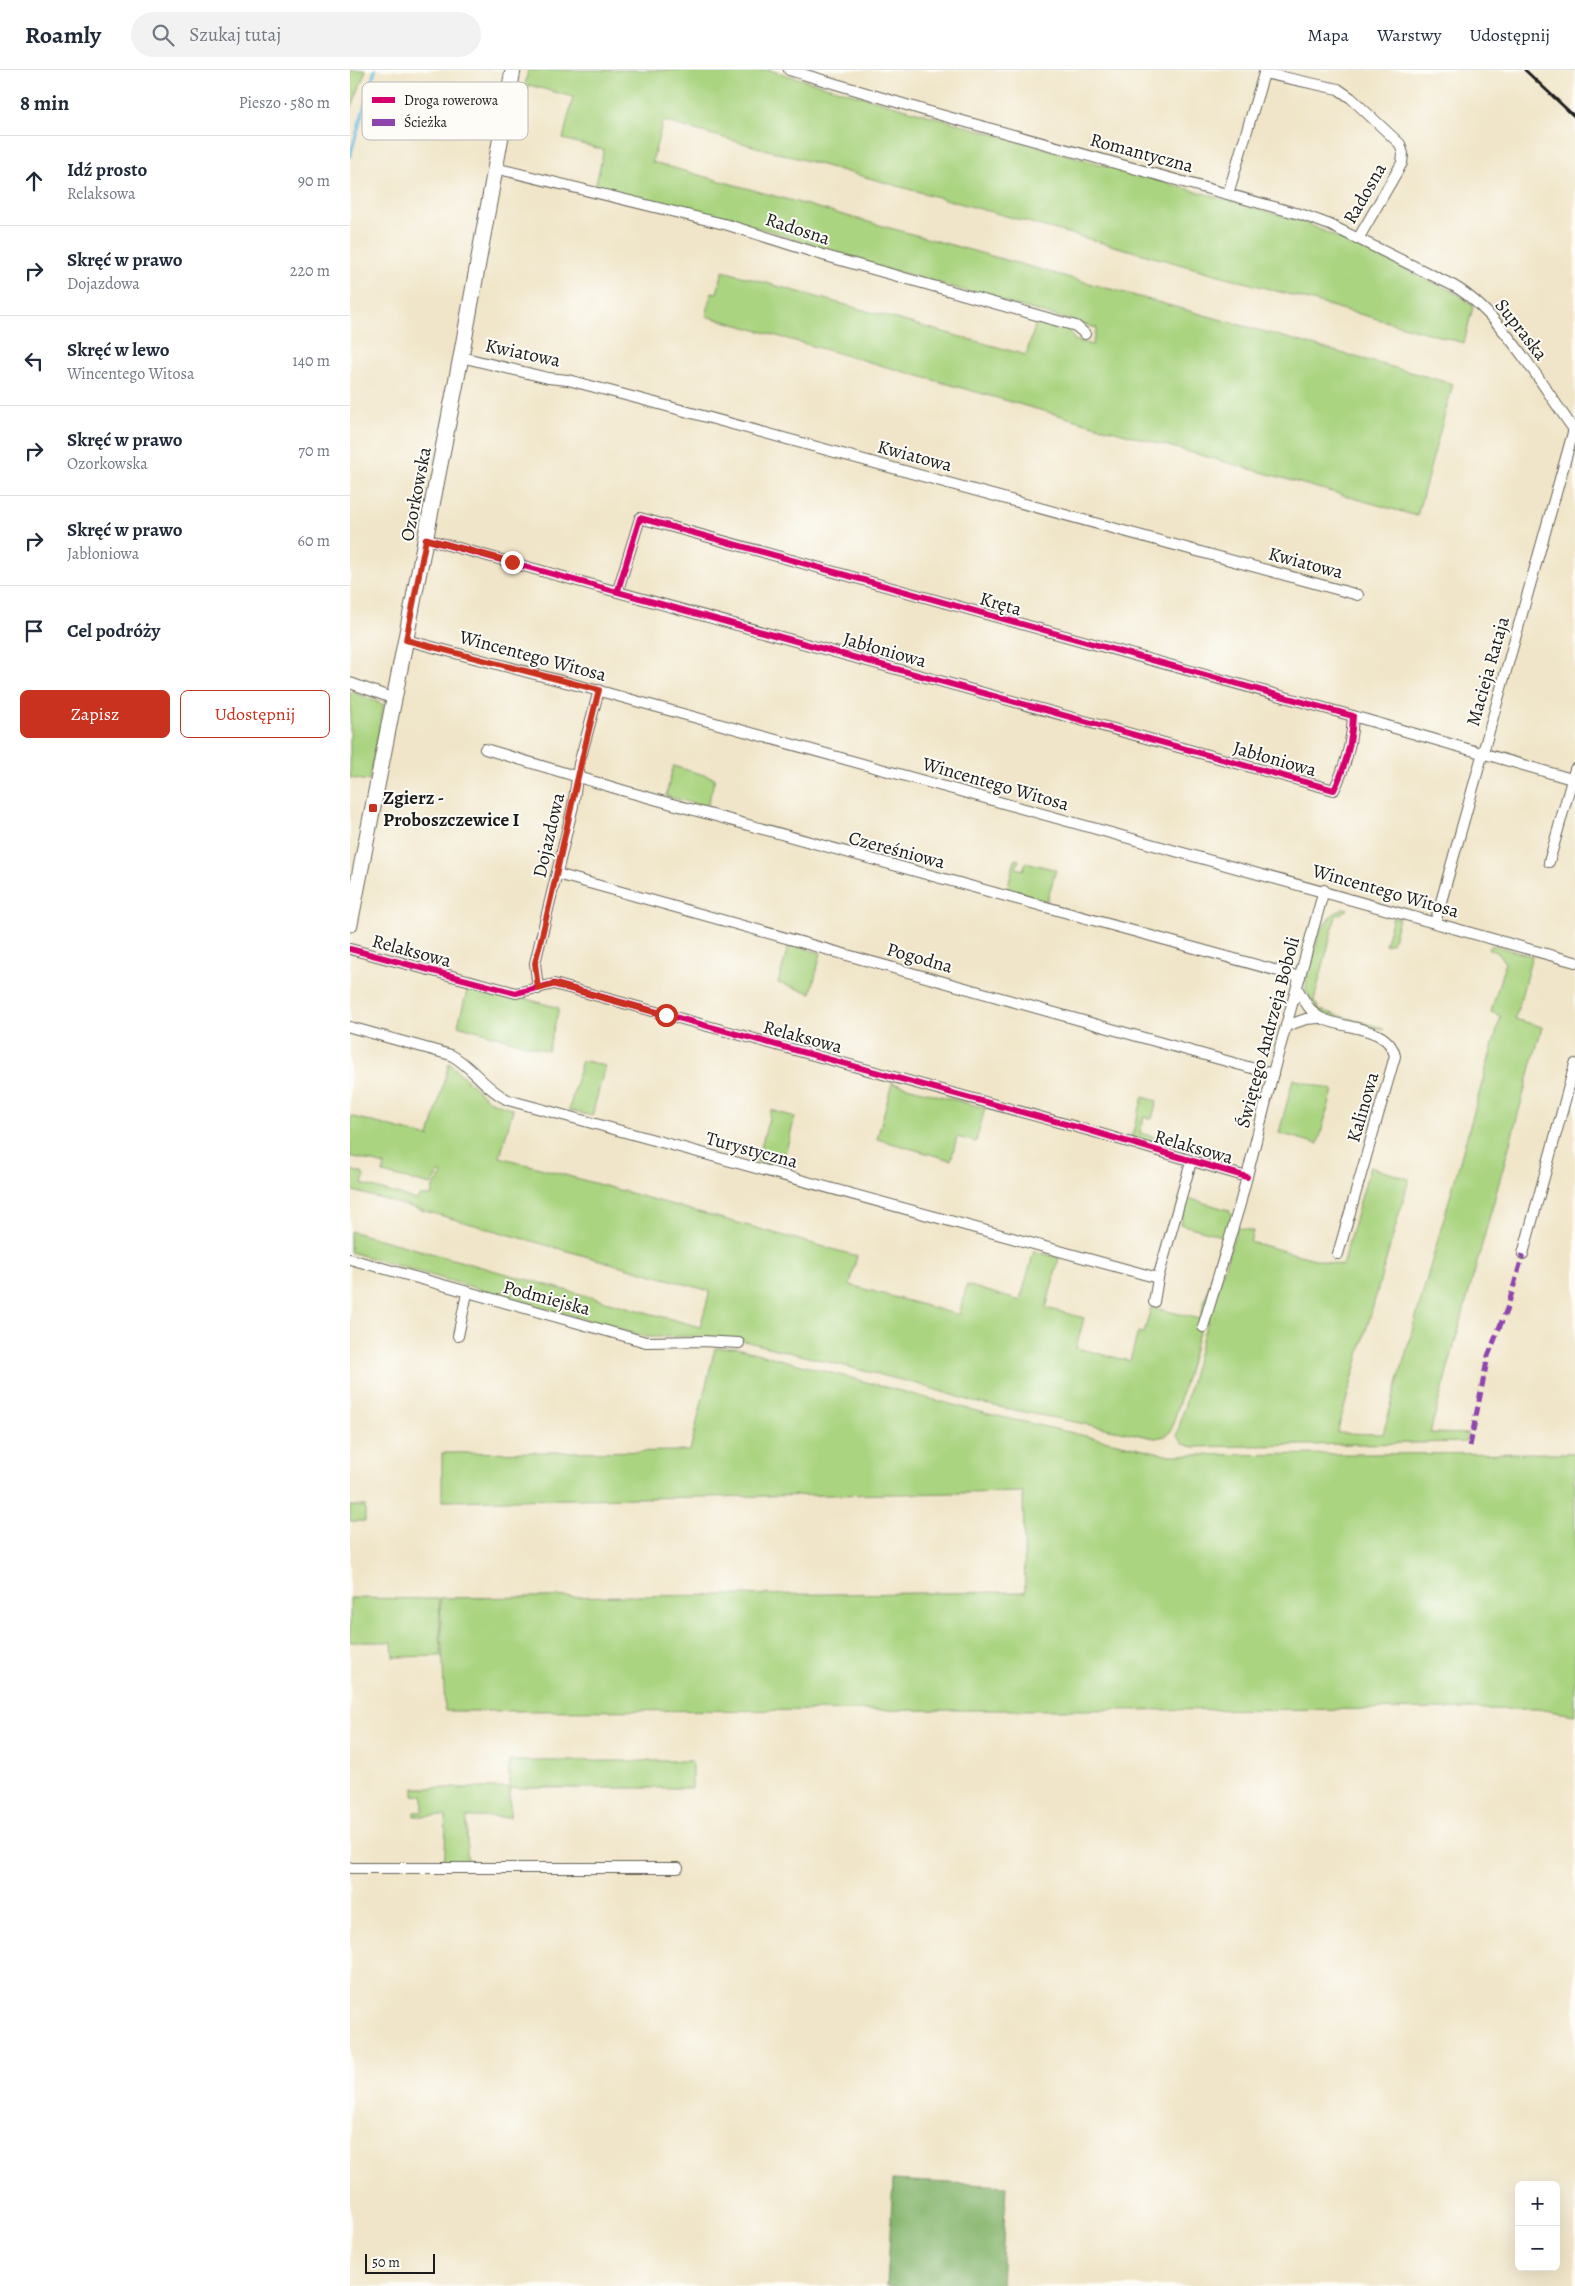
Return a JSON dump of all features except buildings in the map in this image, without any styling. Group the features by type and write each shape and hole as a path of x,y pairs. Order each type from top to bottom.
{"main road":[{"name":"Ozorkowska","path":"350,924 426,539 501,140"}],"street":[{"name":"Romantyczna","path":"789,70 930,112 1303,215 1358,239 1454,286 1474,299"},
{"name":"Radosna","path":"1228,194 1264,72 1338,89 1351,98 1400,144 1403,154 1402,163 1358,239"},
{"name":"Radosna","path":"496,168 768,236 826,256 1076,326 1085,334"},
{"name":"Supraska","path":"1474,299 1492,317 1574,430"},
{"name":"Kwiatowa","path":"461,357 548,378 568,380 650,401 1358,594"},
{"name":"Macieja Rataja","path":"1435,923 1574,430"},
{"name":"Kręta","path":"618,590 640,518 1353,716"},
{"name":"Jabłoniowa","path":"426,539 618,590 1334,790 1351,739 1353,716"},
{"name":"Wincentego Witosa","path":"406,640 599,690 1068,822 1324,890 1575,962"},
{"path":"350,683 395,699"},
{"name":"Dojazdowa","path":"538,989 535,963 579,778 579,764 599,690"},
{"path":"1353,716 1574,776 1549,862"},
{"name":"Czereśniowa","path":"486,749 579,778 1300,977"},
{"name":"Pogodna","path":"557,874 1273,1074"},
{"name":"Świętego Andrzeja Boboli","path":"1203,1327 1247,1177 1273,1074 1324,890"},
{"name":"Relaksowa","path":"350,949 516,993 554,984 1091,1131 1247,1177"},
{"path":"1298,988 1304,1000 1319,1018"},
{"name":"Kalinowa","path":"1286,1026 1300,1020 1319,1018 1384,1037 1393,1046 1395,1056 1338,1254"},
{"name":"Turystyczna","path":"350,1027 451,1055 463,1062 494,1093 508,1100 1158,1278"},
{"path":"1523,1254 1575,1064"},
{"path":"1154,1302 1158,1278 1191,1162"},
{"name":"Podmiejska","path":"350,1259 646,1342 701,1341 738,1343"},
{"path":"458,1336 467,1293"},
{"path":"350,1868 678,1868"}],"green space":[{"path":"350,70 366,70 350,112"},
{"path":"528,70 769,70 1304,222 1458,294 1473,306 1464,343 663,121 652,162 1453,384 1417,516 706,316 712,292 717,293 723,271 1026,355 1037,320 1070,330 1074,340 1092,345 1097,328 828,252 771,231 595,187 604,150 563,139 573,97 529,85 528,88 528,82 526,82"},
{"path":"350,691 384,705 369,781 350,778"},
{"path":"673,766 715,778 707,807 666,796"},
{"path":"1015,859 1019,860 1016,868 1023,870 1026,862 1056,870 1047,901 1007,890"},
{"path":"1344,908 1348,909 1336,916 1314,1000 1320,1010 1383,1028 1383,1030 1327,1017 1319,1012 1306,991 1307,973 1320,931 1332,915"},
{"path":"1393,917 1399,919 1392,943 1385,945"},
{"path":"789,944 821,953 811,993 778,983"},
{"path":"1491,945 1532,956 1515,1019 1542,1027 1430,1433 1468,1434 1466,1442 1194,1447 1183,1444 1177,1435 1203,1336 1237,1227 1253,1231 1250,1242 1342,1266 1370,1167 1409,1179 1337,1433 1383,1434 1501,1016 1491,1012 1505,963 1497,952 1488,949"},
{"path":"469,983 559,1008 548,1051 458,1025"},
{"path":"582,1060 605,1066 592,1116 569,1110"},
{"path":"449,1063 488,1100 513,1109 500,1157 857,1256 850,1285 959,1315 967,1285 1020,1301 1034,1251 1059,1258 1046,1308 1084,1318 1076,1348 1130,1361 1138,1332 1144,1333 1151,1307 1200,1319 1222,1236 1180,1224 1187,1198 1229,1210 1232,1216 1171,1431 1165,1436 1155,1438 974,1402 921,1385 740,1340 701,1336 646,1337 350,1252 350,1231 700,1327 710,1291 350,1190 350,1170 362,1173 364,1177 362,1184 417,1200 419,1196 431,1196 433,1187 442,1175 441,1173 437,1174 431,1185 383,1173 385,1165 350,1156 350,1116 429,1137"},
{"path":"1293,1079 1333,1090 1318,1144 1279,1133"},
{"path":"892,1083 985,1108 976,1142 957,1137 951,1160 877,1139"},
{"path":"1143,1097 1157,1101 1152,1119 1144,1117 1140,1133 1161,1139 1159,1146 1131,1138"},
{"path":"771,1110 795,1117 781,1169 757,1162"},
{"path":"715,1348 737,1348 984,1413 1170,1455 1575,1453 1575,1715 1538,1709 445,1711 440,1598 1025,1592 1023,1492 442,1501 442,1453 690,1451"},
{"path":"350,1506 365,1506 365,1521 350,1521"},
{"path":"350,1598 439,1599 441,1656 393,1657 392,1642 350,1642"},
{"path":"509,1761 692,1761 692,1788 510,1788 510,1817 467,1817 467,1858 476,1865 437,1865 445,1855 446,1816 414,1816 414,1812 423,1812 423,1796 414,1795 414,1788 509,1788"},
{"path":"893,2180 1006,2186 1001,2286 887,2286"}],"waterway":[{"path":"372,82 375,70"},
{"path":"350,156 362,115"}],"railway":[{"path":"1525,70 1575,117"}],"marked path":[{"path":"1470,1446 1488,1356 1508,1306 1523,1254"}],"cycle path":[{"path":"426,539 1334,790 1349,745 1353,716 640,518 618,590"},
{"path":"350,949 516,993 554,984 1091,1131 1247,1177"}],"place":[{"name":"Zgierz - Proboszczewice I","path":"373,808"}],"route":[{"path":"512,562 426,539 406,640 599,690 579,764 579,778 573,806 535,963 538,989 554,984 666,1015"}]}
